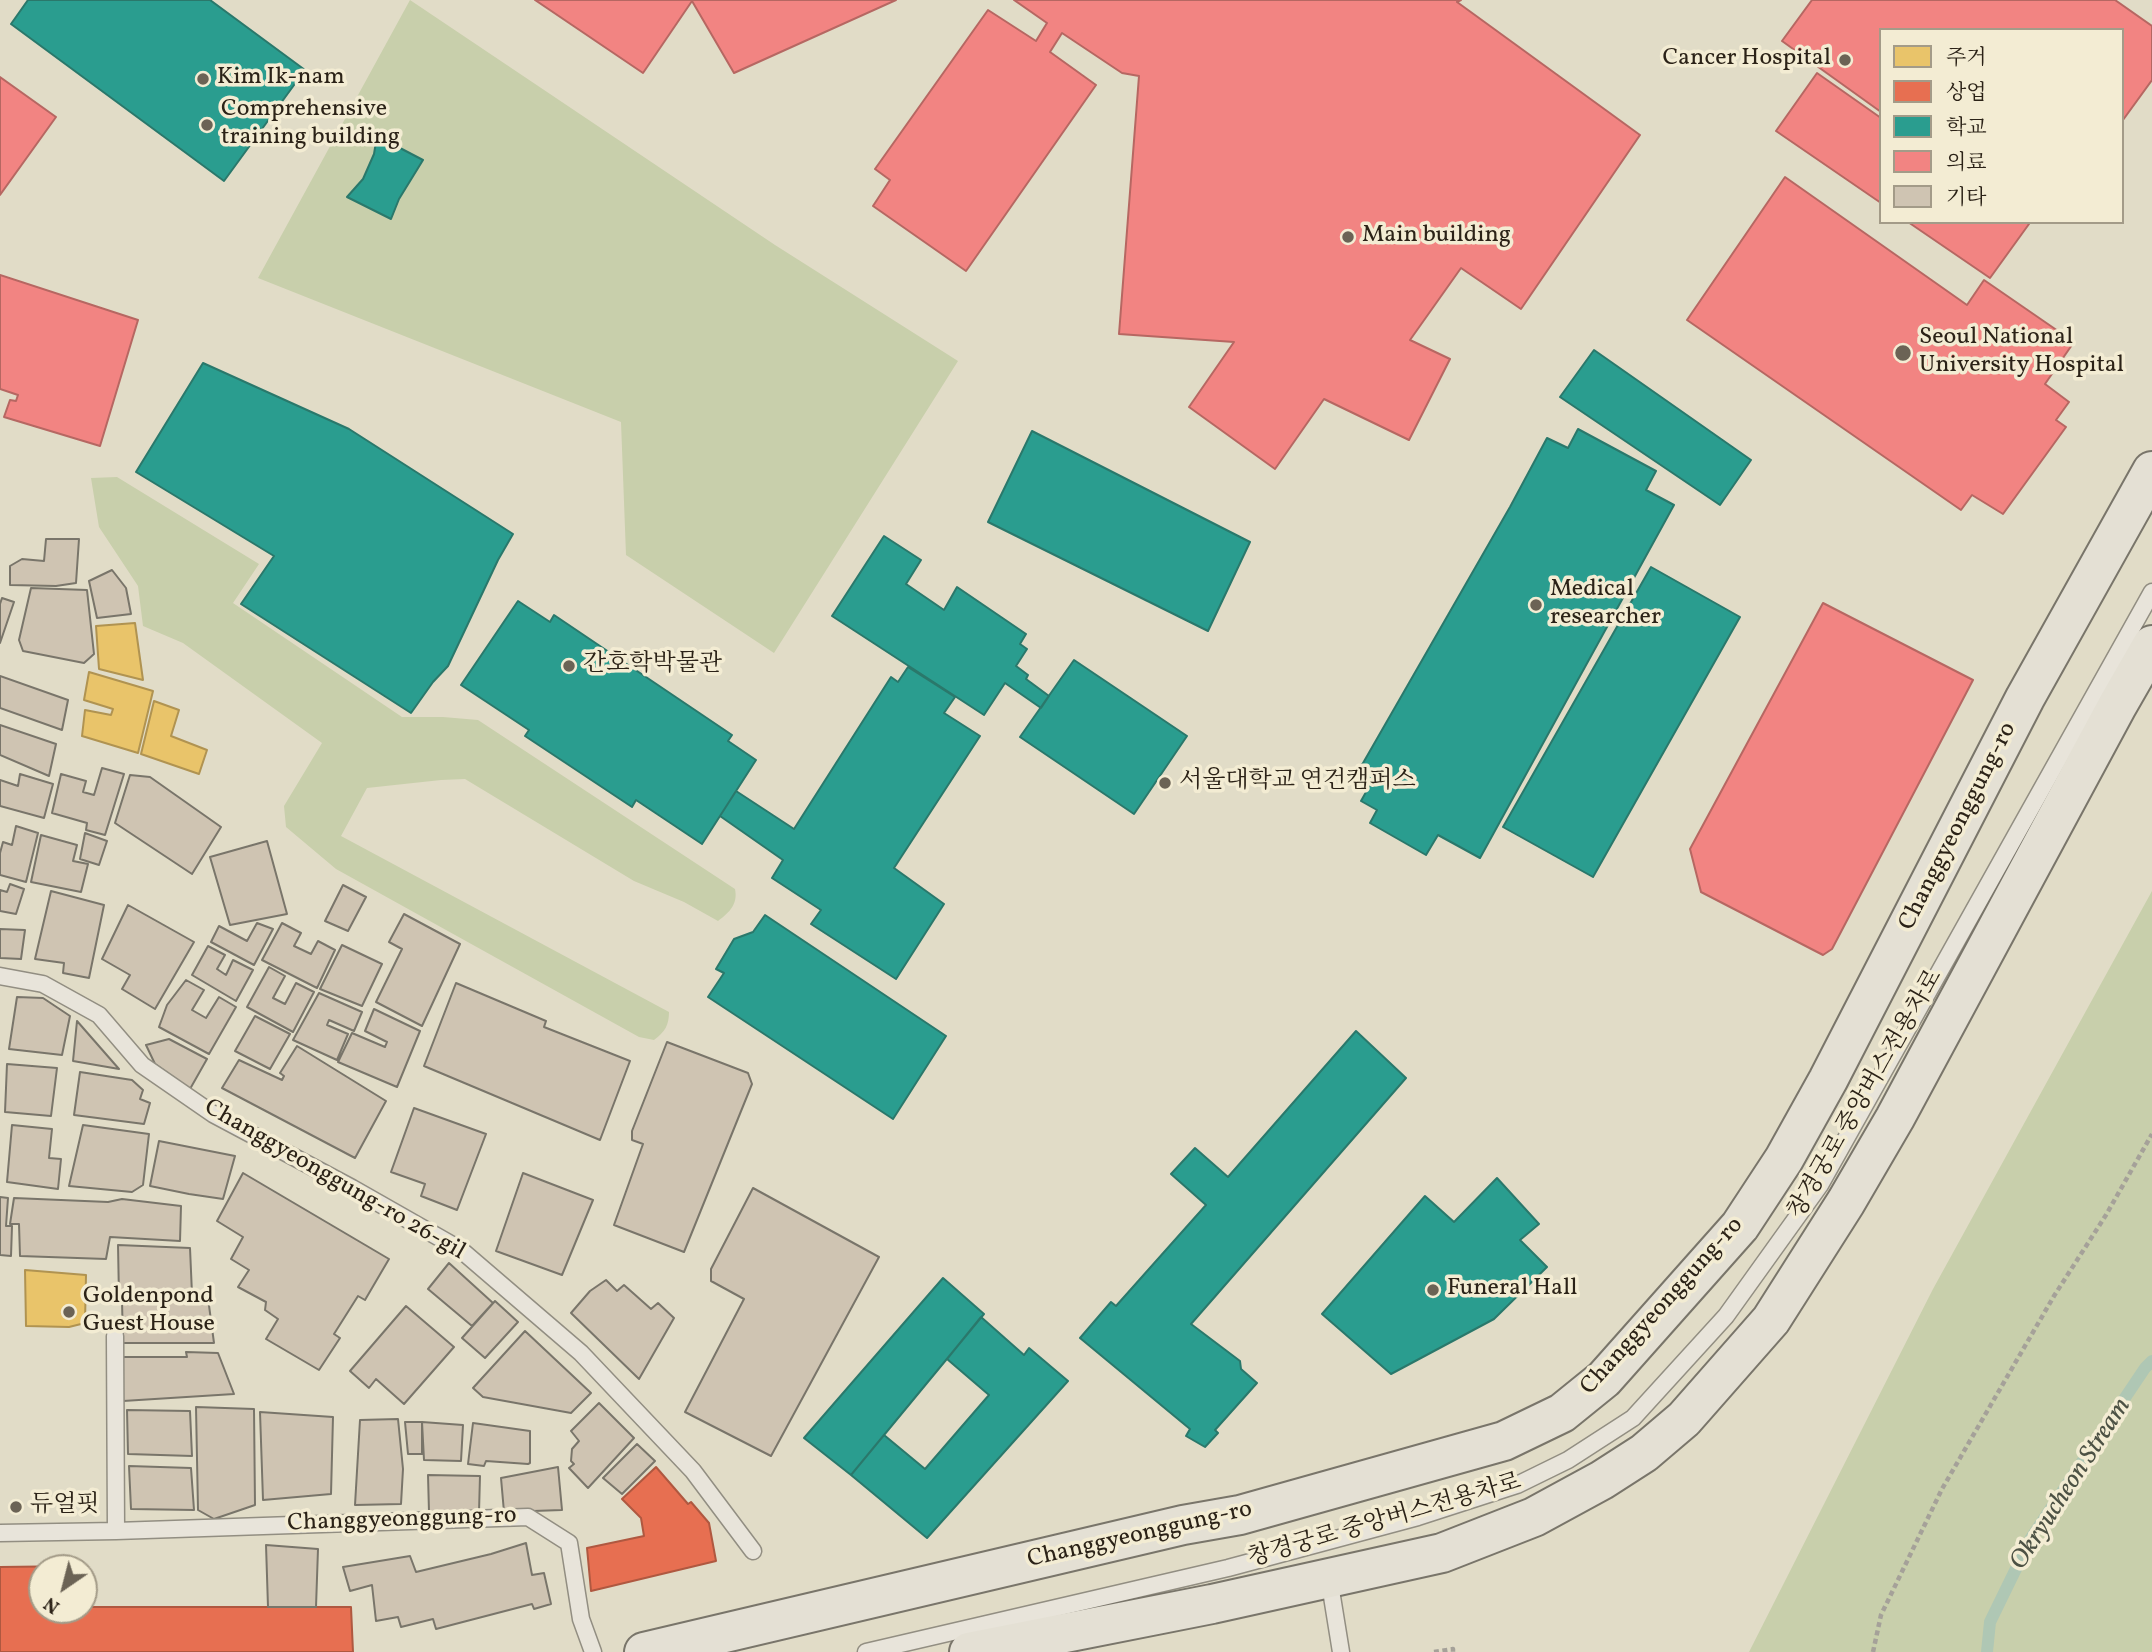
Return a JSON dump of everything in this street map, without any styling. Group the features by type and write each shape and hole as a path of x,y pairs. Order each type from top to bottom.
{"main road":[{"name":"Changgyeonggung-ro","path":"644,1652 1183,1525 1240,1515 1504,1441 1562,1413 1604,1379 1706,1266 1740,1226 1784,1159 1828,1080 2025,698 2152,471"},
{"path":"969,1652 1198,1607 1442,1553 1534,1517 1602,1480 1644,1453 1684,1419 1771,1320 1846,1202 1895,1118 2152,645"}],"lane":[{"name":"창경궁로 중앙버스전용차로","path":"866,1652 1228,1567 1418,1517 1517,1485 1568,1460 1633,1418 1726,1316 1820,1185 2152,593"},
{"name":"Changgyeonggung-ro 26-gil","path":"0,976 43,984 99,1015 142,1065 213,1115 352,1188 461,1250 581,1353 693,1471 753,1551"},
{"path":"115,1336 116,1531"},
{"name":"Changgyeonggung-ro","path":"0,1533 528,1517 569,1543 581,1619 593,1652"},
{"path":"1329,1578 1341,1652"}],"path":[{"path":"1873,1652 1881,1615 1942,1489 2152,1134"},
{"path":"1434,1652 1452,1649 1453,1652"}],"green space":[{"path":"410,0 775,245 958,361 774,653 626,555 621,422 258,278"},
{"path":"117,477 259,564 233,603 402,717 478,720 735,889 732,907 718,921 684,902 634,881 465,779 367,788 341,836 669,1012 666,1028 661,1034 654,1040 639,1037 336,869 286,827 284,806 322,743 183,643 143,626 138,586 99,527 91,478"},
{"path":"2152,891 2152,1652 1749,1652 1933,1289"}],"building: 주거":[{"path":"135,623 143,680 99,669 96,626"},
{"path":"89,672 153,691 138,753 82,736 85,710 111,715 113,709 84,700"},
{"path":"154,701 179,710 171,736 207,750 199,774 141,754"},
{"path":"25,1270 86,1275 85,1323 69,1327 26,1326"}],"building: 상업":[{"path":"656,1467 688,1504 691,1502 709,1523 716,1561 591,1591 587,1548 644,1536 641,1518 622,1499"},
{"path":"0,1567 28,1567 28,1624 98,1624 98,1607 351,1607 353,1652 0,1652"}],"building: 학교":[{"name":"Comprehensive training building","path":"28,0 210,0 305,70 224,181 11,24"},
{"path":"377,136 423,160 399,199 391,219 347,197 363,179 374,154"},
{"path":"1594,350 1751,460 1720,505 1560,397"},
{"path":"203,363 349,429 513,534 448,666 411,713 241,604 274,556 136,472"},
{"name":"Medical researcher","path":"1578,429 1656,471 1646,490 1674,505 1480,858 1438,835 1426,855 1370,823 1377,810 1361,801 1370,785 1355,777 1547,438 1568,448"},
{"path":"1032,431 1250,542 1208,631 988,522"},
{"path":"884,536 921,560 906,584 944,610 957,587 1026,634 1020,644 1027,649 1016,666 1028,675 1026,679 1049,696 1041,708 1005,683 984,715 832,616"},
{"path":"1651,567 1740,617 1593,877 1503,827"},
{"path":"518,601 550,622 554,615 732,735 728,741 756,760 702,844 636,800 632,807 525,736 529,730 461,685"},
{"path":"1074,660 1187,736 1134,814 1020,737"},
{"path":"908,667 955,697 944,713 980,736 894,868 944,904 896,979 811,924 821,910 772,878 783,860 720,816 736,791 794,829 891,677 898,682"},
{"path":"765,915 946,1036 893,1119 708,997 724,973 716,969 734,939 753,932"},
{"path":"1356,1031 1406,1078 1191,1324 1240,1361 1241,1369 1257,1383 1215,1430 1218,1433 1205,1447 1186,1436 1190,1429 1080,1338 1111,1302 1116,1306 1206,1205 1171,1174 1195,1148 1228,1177"},
{"name":"Funeral Hall","path":"1497,1178 1539,1224 1520,1240 1547,1267 1494,1319 1391,1374 1322,1314 1425,1196 1454,1222"},
{"path":"943,1278 984,1314 851,1475 804,1438"},
{"path":"981,1317 1024,1355 1029,1348 1068,1381 927,1538 851,1475 884,1435 925,1469 989,1395 947,1359"}],"building: 의료":[{"path":"535,0 896,0 734,73 692,1 643,73"},
{"name":"Main building","path":"1014,0 1461,0 1457,2 1640,135 1521,309 1461,268 1410,340 1450,359 1409,440 1324,399 1275,469 1189,407 1234,342 1119,334 1139,76 1122,73 1062,33 1050,52 1096,85 966,271 873,206 890,180 875,169 988,10 1036,41 1047,23"},
{"name":"Cancer Hospital","path":"1812,0 2115,0 2152,26 2152,80 2124,119 2124,28 1879,28 1879,111 1782,41"},
{"path":"1817,73 1879,117 1879,202 1776,131"},
{"path":"0,77 56,117 0,195"},
{"path":"1785,177 1967,305 1984,280 2074,342 2045,384 2069,402 2056,420 2066,427 2003,514 1972,495 1961,510 1687,320"},
{"path":"1911,224 2029,224 1990,278"},
{"path":"0,275 138,320 100,446 4,417 10,400 16,401 18,395 0,389"},
{"path":"1823,603 1973,680 1832,949 1823,955 1701,892 1690,849"}],"building: 기타":[{"path":"46,539 79,539 76,583 56,586 10,585 10,566 22,559 44,561"},
{"path":"112,570 126,588 131,614 97,618 89,581"},
{"path":"31,588 87,590 94,654 84,663 23,651 19,640"},
{"path":"2,598 14,602 0,643 0,604"},
{"path":"0,676 68,700 62,730 0,708"},
{"path":"0,725 56,744 49,776 0,755"},
{"path":"102,768 124,774 105,835 86,830 87,823 52,813 61,774 86,781 83,792 94,795"},
{"path":"20,774 53,784 44,818 0,806 0,780 18,786"},
{"path":"130,775 150,777 221,827 192,874 115,823"},
{"path":"16,826 38,833 26,882 0,875 3,842 12,845"},
{"path":"85,833 107,841 99,865 80,859"},
{"path":"41,835 77,845 73,861 88,864 81,892 31,882"},
{"path":"267,841 287,914 230,925 210,857"},
{"path":"10,884 24,889 16,914 0,911 0,890 7,892"},
{"path":"343,885 366,897 348,931 325,921"},
{"path":"51,891 104,905 89,978 63,973 64,963 35,959"},
{"path":"128,905 194,942 155,1009 122,989 130,975 102,959"},
{"path":"404,914 460,944 422,1026 376,1002 402,949 389,942"},
{"path":"257,923 273,929 254,965 211,942 219,926 247,941"},
{"path":"282,923 301,933 294,946 311,954 318,941 335,950 317,988 262,960"},
{"path":"0,929 25,930 21,959 0,958"},
{"path":"342,945 382,964 362,1006 320,989"},
{"path":"208,946 225,955 217,969 226,975 233,960 253,970 236,1001 192,975"},
{"path":"269,967 285,976 273,998 285,1004 296,983 314,992 293,1032 247,1007"},
{"path":"186,980 204,990 192,1010 206,1018 219,997 236,1007 209,1054 159,1027 167,1005"},
{"path":"456,983 546,1021 544,1027 630,1061 600,1140 424,1066"},
{"path":"319,993 362,1012 354,1031 329,1020 327,1025 348,1034 337,1060 293,1040"},
{"path":"17,997 43,998 70,1016 62,1055 9,1049"},
{"path":"374,1009 420,1031 397,1087 338,1062 352,1033 385,1047 387,1042 365,1031"},
{"path":"255,1016 290,1034 270,1069 235,1051"},
{"path":"77,1021 119,1069 73,1061"},
{"path":"169,1039 207,1059 190,1089 155,1064 146,1045"},
{"path":"667,1042 748,1073 752,1084 684,1252 614,1225 643,1144 632,1140 632,1131"},
{"path":"297,1046 386,1101 355,1158 222,1088 239,1060 282,1080 284,1076 280,1073"},
{"path":"7,1064 57,1068 51,1116 5,1112"},
{"path":"80,1072 132,1080 143,1090 140,1099 150,1103 144,1124 74,1115"},
{"path":"414,1108 486,1134 457,1210 421,1196 425,1184 391,1172"},
{"path":"12,1125 52,1129 49,1158 61,1159 58,1189 7,1182"},
{"path":"83,1125 149,1134 143,1185 132,1192 69,1186"},
{"path":"159,1141 235,1156 223,1199 150,1186"},
{"path":"243,1173 389,1259 365,1300 358,1296 334,1334 340,1338 319,1370 266,1339 278,1319 265,1310 266,1302 238,1287 249,1270 231,1259 243,1237 217,1221"},
{"path":"523,1173 593,1200 562,1275 496,1251"},
{"path":"753,1188 879,1257 771,1456 685,1412 744,1299 711,1281 711,1269"},
{"path":"0,1197 8,1198 6,1226 12,1226 11,1256 0,1255"},
{"path":"14,1198 108,1202 122,1199 181,1206 180,1241 110,1237 106,1259 20,1256 19,1224 10,1224"},
{"path":"118,1245 190,1248 192,1294 119,1298"},
{"path":"449,1263 493,1303 472,1326 428,1289"},
{"path":"606,1280 617,1291 624,1285 651,1309 658,1303 674,1318 639,1379 571,1313 590,1291"},
{"path":"208,1298 214,1343 123,1343 122,1301"},
{"path":"495,1301 518,1322 485,1358 462,1338"},
{"path":"406,1306 454,1347 404,1404 376,1379 369,1388 350,1371"},
{"path":"525,1331 591,1393 571,1413 483,1397 473,1388"},
{"path":"186,1352 218,1353 234,1394 123,1401 122,1357 187,1357"},
{"path":"599,1403 634,1438 588,1488 569,1468 574,1464 571,1461 572,1449 579,1441 571,1431"},
{"path":"196,1407 254,1409 255,1505 214,1519 198,1510"},
{"path":"127,1410 190,1411 192,1456 128,1454"},
{"path":"260,1412 333,1417 331,1494 263,1500"},
{"path":"398,1419 403,1469 401,1504 355,1505 360,1420"},
{"path":"405,1422 422,1422 422,1454 408,1454"},
{"path":"422,1422 463,1425 461,1461 424,1460"},
{"path":"473,1423 530,1431 530,1463 486,1461 484,1466 468,1464"},
{"path":"637,1444 655,1461 622,1494 603,1478"},
{"path":"129,1466 191,1468 194,1510 131,1509"},
{"path":"558,1467 562,1510 504,1512 501,1478"},
{"path":"428,1475 480,1476 479,1512 429,1512"},
{"path":"526,1543 532,1575 544,1573 551,1604 534,1609 532,1604 436,1629 433,1619 401,1627 398,1617 376,1621 372,1585 350,1591 343,1567 410,1556 416,1572"},
{"path":"266,1545 318,1549 316,1607 268,1607"}],"waterway":[{"name":"Okryucheon Stream","path":"1987,1652 1990,1622 2031,1538 2152,1361"}],"place":[{"name":"Cancer Hospital","path":"1845,60"},
{"name":"Kim Ik-nam","path":"203,79"},
{"name":"Comprehensive training building","path":"207,125"},
{"name":"Main building","path":"1348,237"},
{"name":"Seoul National University Hospital","path":"1903,353"},
{"name":"Medical researcher","path":"1536,605"},
{"name":"간호학박물관","path":"569,666"},
{"name":"서울대학교 연건캠퍼스","path":"1165,783"},
{"name":"Funeral Hall","path":"1433,1290"},
{"name":"Goldenpond Guest House","path":"69,1312"},
{"name":"듀얼핏","path":"16,1507"}]}
